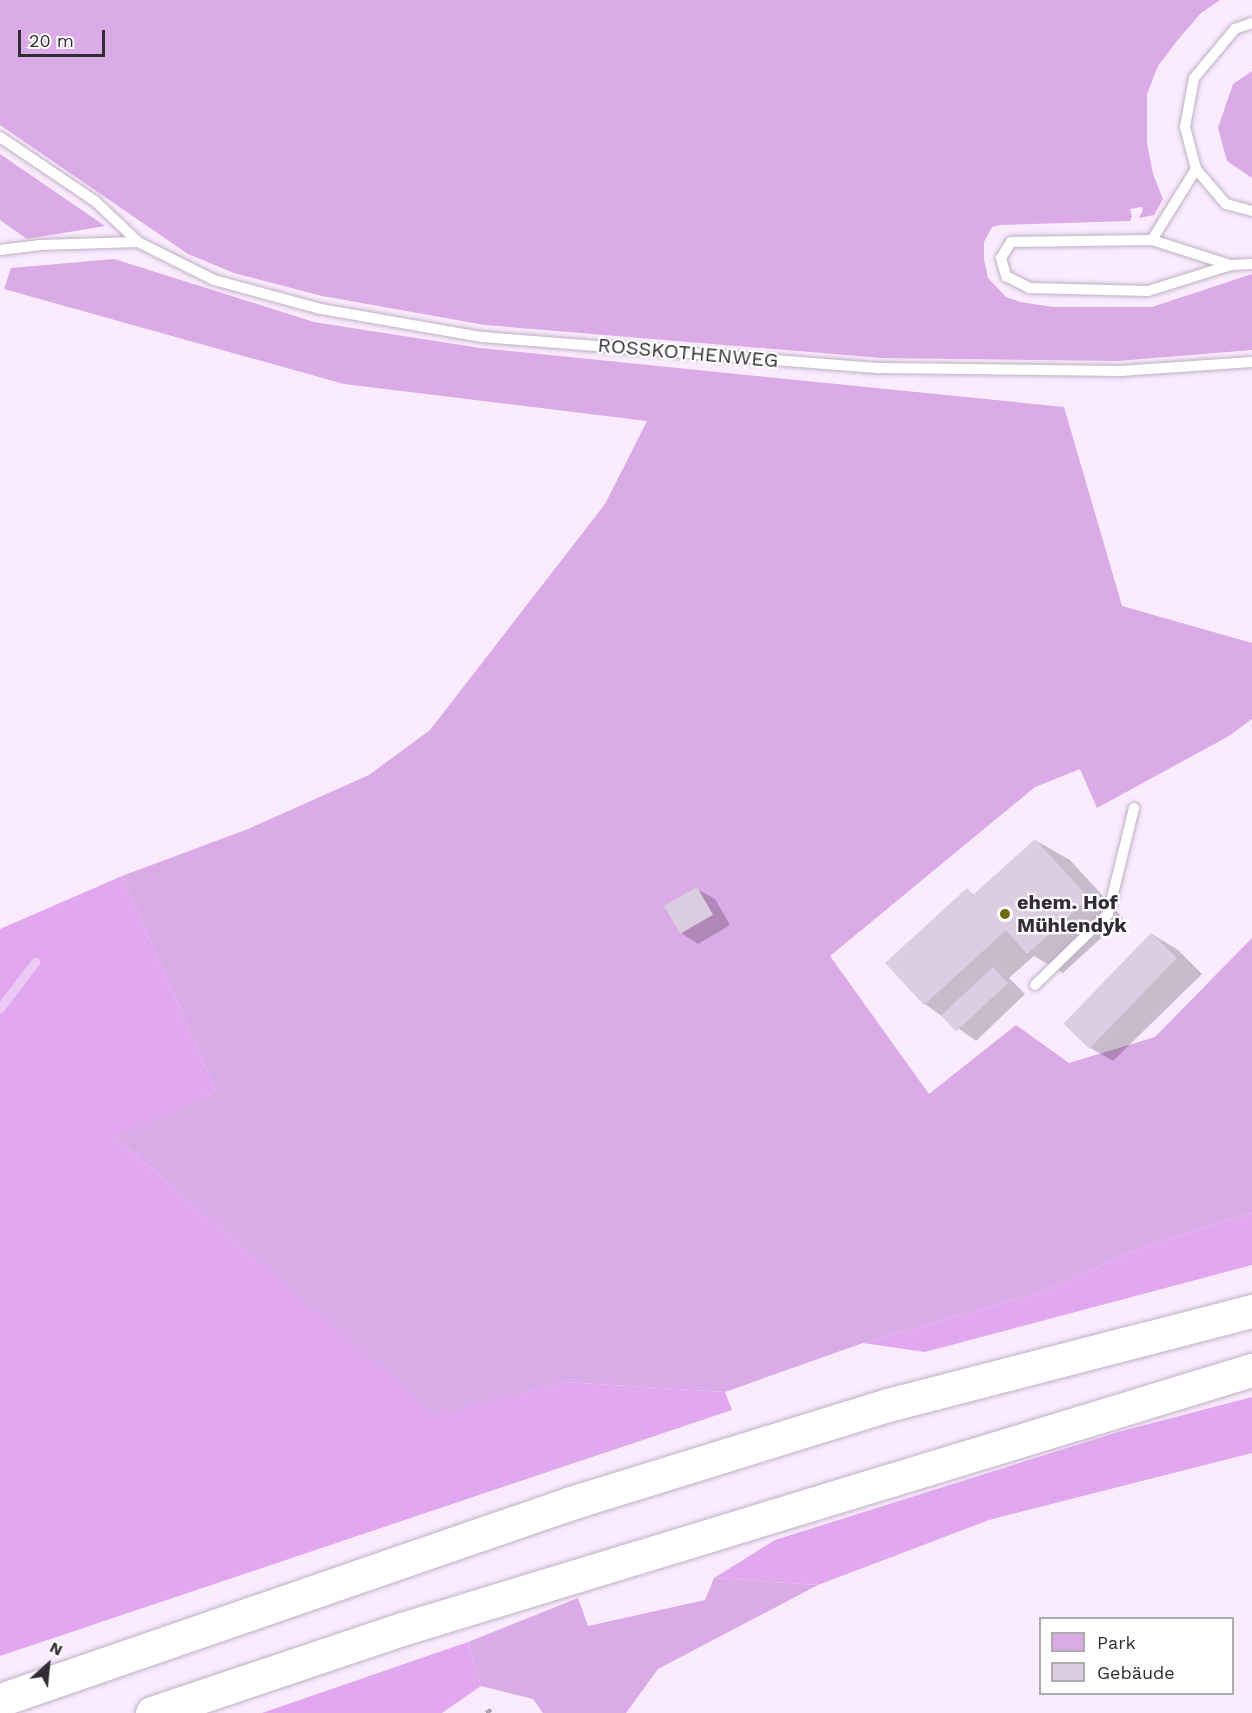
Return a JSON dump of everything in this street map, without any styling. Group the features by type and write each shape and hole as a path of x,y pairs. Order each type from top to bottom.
{"highway":[{"path":"0,1700 582,1499 888,1405 1252,1311"},
{"path":"152,1713 424,1622 1252,1370"}],"lane":[{"path":"1252,23 1235,29 1194,78 1185,127 1196,169 1226,204 1252,212"},
{"name":"ROSSKOTHENWEG","path":"0,137 95,201 138,242 214,280 321,309 482,337 880,368 1120,371 1252,362"},
{"path":"1152,240 1196,169"},
{"path":"1231,265 1152,240 1011,242 1001,258 1006,276 1030,288 1148,291 1231,265 1252,264"},
{"name":"ROSSKOTHENWEG","path":"0,250 39,245 138,242"},
{"path":"1035,985 1108,914 1134,808"}],"path":[{"path":"486,1713 494,1708"}],"green space":[{"path":"0,0 1220,0 1201,13 1176,42 1158,66 1147,94 1147,143 1153,174 1163,199 1154,215 1139,218 1142,207 1130,209 1132,216 1130,221 992,227 984,242 984,260 988,278 1006,297 1020,302 1053,307 1152,307 1252,274 1252,350 1117,361 882,358 485,325 322,296 234,273 188,254 0,125"},
{"path":"1252,71 1252,178 1227,161 1218,128 1233,84"},
{"path":"0,154 105,226 27,239 0,220"},
{"path":"114,259 314,322 480,348 1064,407 1122,606 1252,643 1252,719 1229,736 1097,808 1080,769 1035,787 830,956 929,1094 1016,1025 1069,1063 1155,1037 1252,938 1252,1213 1148,1245 1038,1293 863,1343 725,1392 565,1382 435,1417 114,1136 216,1091 122,876 248,829 369,775 430,730 605,504 647,421 344,384 4,289 11,268"},
{"path":"714,1578 818,1585 658,1669 626,1713 543,1713 533,1699 481,1686 468,1642 578,1598 588,1626 705,1600"}],"shaded area":[{"path":"122,876 216,1091 115,1137 435,1416 565,1382 725,1392 732,1410 0,1656 0,929"},
{"path":"1252,1213 1252,1265 925,1352 863,1343 1038,1293 1148,1245"},
{"path":"1252,1397 1252,1453 989,1520 818,1585 714,1578 775,1540 1118,1432"},
{"path":"468,1642 481,1686 442,1713 262,1713"}],"building":[{"name":"ehem. Hof Mühlendyk","path":"1035,839 1089,898 1027,954 1006,930 924,1005 885,963 967,888 973,895"},
{"path":"697,887 713,915 680,934 664,906"},
{"path":"1151,933 1177,958 1089,1049 1063,1024"},
{"path":"993,967 1008,983 956,1032 941,1015"}],"waterway":[{"path":"0,1008 35,962"}],"place":[{"name":"ehem. Hof Mühlendyk","path":"1005,914"}]}
